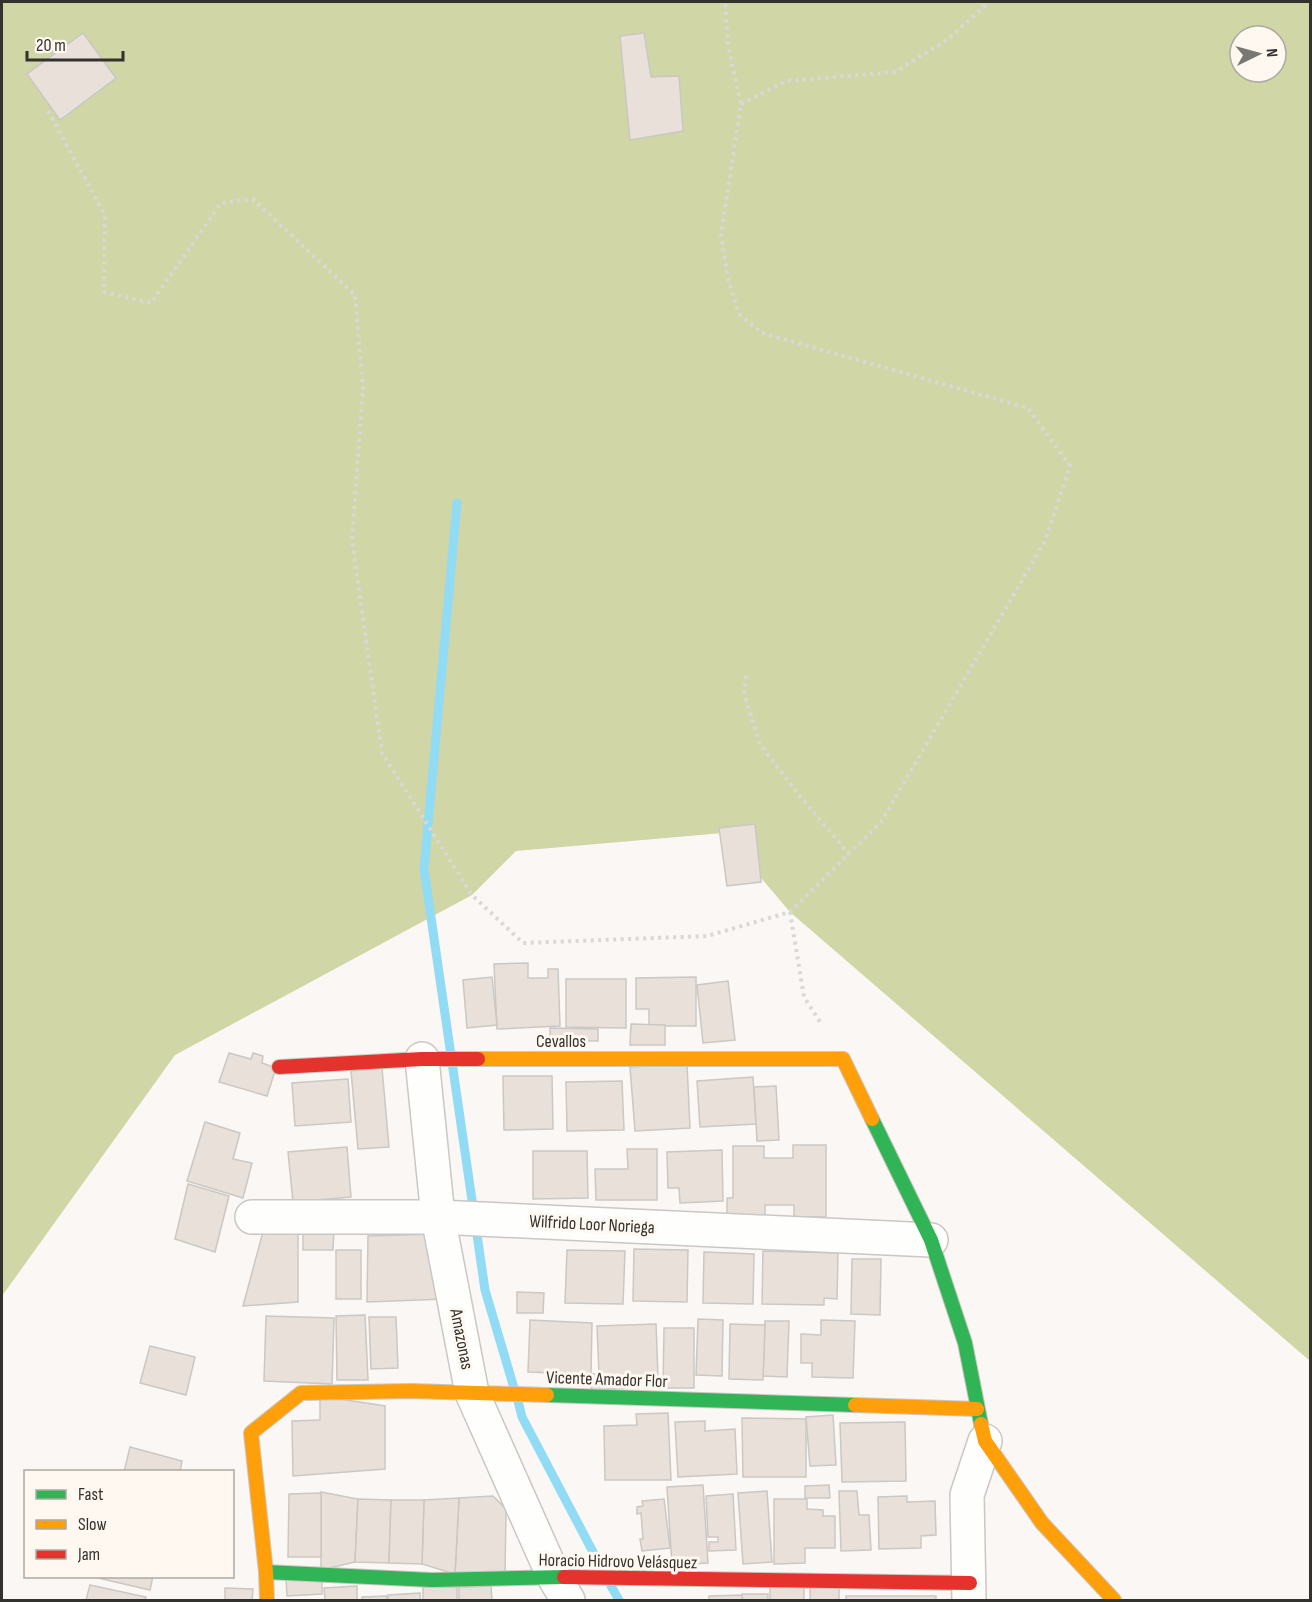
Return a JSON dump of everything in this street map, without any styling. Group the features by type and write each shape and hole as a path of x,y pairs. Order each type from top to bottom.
{"street":[{"name":"Cevallos","path":"279,1067 422,1059 843,1059"},
{"name":"Amazonas","path":"422,1059 438,1217 472,1393 561,1589"},
{"path":"843,1059 931,1240 965,1343 977,1409 986,1441 1042,1523 1114,1600"},
{"name":"Wilfrido Loor Noriega","path":"252,1217 438,1217 931,1240"},
{"name":"Vicente Amador Flor","path":"266,1572 251,1433 301,1393 411,1391 977,1409"},
{"path":"970,1592 967,1495 986,1441"},
{"path":"266,1572 267,1600"},
{"name":"Horacio Hidrovo Velásquez","path":"266,1572 561,1589 970,1592"}],"path":[{"path":"48,111 105,215 104,292 151,303 221,203 253,199 355,295 363,388 352,540 382,753 472,895 523,943 707,936 790,912 881,822 1045,541 1070,466 1028,408 762,333 740,314 728,279 721,234 741,104 728,46 725,2"},
{"path":"741,104 786,81 895,72 947,40 990,2"},
{"path":"746,676 744,694 760,744 849,854"},
{"path":"790,912 804,997 843,1059"}],"green space":[{"path":"2,2 1310,2 1310,1361 790,912 723,833 516,851 472,895 175,1055 2,1296"}],"building":[{"path":"83,33 116,78 60,120 27,74"},
{"path":"644,33 651,77 679,76 683,131 630,140 620,36"},
{"path":"755,824 761,882 727,886 719,828"},
{"path":"528,963 528,978 548,978 548,969 558,969 560,1026 497,1029 494,964"},
{"path":"492,977 497,1025 467,1028 463,980"},
{"path":"696,977 696,1026 649,1026 649,1009 636,1009 636,978"},
{"path":"566,979 626,979 626,1028 566,1027"},
{"path":"728,981 735,1040 703,1043 697,985"},
{"path":"631,1024 665,1025 665,1045 630,1045"},
{"path":"550,1028 598,1029 598,1041 550,1040"},
{"path":"229,1053 251,1059 253,1053 263,1056 262,1063 276,1068 267,1096 219,1082"},
{"path":"687,1064 690,1128 635,1131 630,1067"},
{"path":"382,1068 389,1147 358,1149 351,1071"},
{"path":"503,1076 552,1076 553,1129 504,1130"},
{"path":"753,1077 756,1124 700,1127 697,1081"},
{"path":"348,1079 351,1122 295,1126 292,1083"},
{"path":"622,1081 624,1130 567,1131 566,1082"},
{"path":"776,1086 779,1140 757,1141 754,1087"},
{"path":"205,1122 240,1133 233,1159 252,1163 243,1198 187,1181"},
{"path":"793,1145 826,1145 826,1217 794,1217 794,1205 765,1205 765,1218 727,1218 727,1198 733,1198 733,1146 764,1146 764,1158 793,1158"},
{"path":"347,1147 351,1197 293,1202 288,1152"},
{"path":"627,1149 657,1149 657,1200 596,1200 595,1169 628,1169"},
{"path":"722,1150 723,1201 680,1203 679,1188 668,1188 667,1152"},
{"path":"533,1151 587,1151 588,1198 533,1199"},
{"path":"188,1184 229,1196 215,1252 175,1239"},
{"path":"298,1227 298,1302 243,1306 264,1228"},
{"path":"303,1229 334,1230 333,1250 303,1250"},
{"path":"436,1234 445,1299 367,1302 368,1236"},
{"path":"634,1249 688,1250 687,1302 633,1301"},
{"path":"336,1250 361,1250 361,1299 336,1299"},
{"path":"567,1250 625,1251 623,1304 565,1303"},
{"path":"763,1251 838,1253 837,1299 824,1298 824,1305 762,1304"},
{"path":"704,1252 754,1254 753,1304 703,1303"},
{"path":"852,1259 881,1259 880,1315 851,1314"},
{"path":"517,1292 544,1293 543,1313 517,1313"},
{"path":"365,1315 368,1380 337,1380 336,1316"},
{"path":"266,1316 334,1318 332,1384 264,1381"},
{"path":"369,1317 396,1317 398,1368 371,1369"},
{"path":"698,1319 723,1320 722,1376 696,1375"},
{"path":"530,1320 592,1323 591,1374 528,1372"},
{"path":"821,1320 855,1321 853,1378 812,1377 812,1363 801,1363 801,1334 821,1335"},
{"path":"765,1321 789,1321 787,1377 763,1376"},
{"path":"656,1324 658,1377 627,1378 627,1388 591,1390 591,1374 599,1374 597,1326"},
{"path":"730,1324 765,1325 763,1380 729,1379"},
{"path":"664,1328 694,1328 694,1388 663,1388"},
{"path":"150,1346 195,1357 186,1395 140,1383"},
{"path":"320,1396 385,1406 385,1469 293,1476 292,1421 320,1420"},
{"path":"668,1413 671,1480 605,1480 604,1426 637,1425 636,1414"},
{"path":"833,1415 836,1465 810,1466 806,1417"},
{"path":"742,1418 806,1419 806,1477 743,1477"},
{"path":"705,1421 705,1431 735,1429 737,1474 678,1477 675,1422"},
{"path":"905,1422 906,1481 842,1482 840,1423"},
{"path":"130,1447 182,1461 180,1470 124,1470"},
{"path":"703,1485 708,1563 672,1565 667,1487"},
{"path":"829,1485 830,1498 805,1498 805,1486"},
{"path":"767,1491 772,1562 743,1564 738,1493"},
{"path":"839,1491 857,1491 859,1515 869,1515 871,1550 841,1551"},
{"path":"321,1492 358,1499 355,1562 321,1570"},
{"path":"321,1493 321,1557 288,1557 289,1494"},
{"path":"733,1494 736,1550 709,1551 709,1542 718,1542 718,1537 708,1537 706,1496"},
{"path":"493,1496 506,1509 505,1573 455,1574 459,1498"},
{"path":"907,1496 907,1502 935,1501 936,1535 921,1536 921,1548 879,1549 878,1497"},
{"path":"459,1498 455,1574 422,1564 424,1500"},
{"path":"358,1499 391,1500 389,1563 355,1562"},
{"path":"664,1499 670,1548 642,1551 641,1513 637,1514 637,1507 643,1506 642,1501"},
{"path":"774,1499 807,1499 807,1509 823,1510 823,1516 835,1516 835,1548 805,1548 805,1563 774,1564"},
{"path":"391,1500 424,1500 422,1564 389,1563"},
{"path":"98,1578 153,1578 150,1590"},
{"path":"322,1578 322,1594 287,1596 286,1579"},
{"path":"90,1585 146,1597 145,1600 86,1600"},
{"path":"357,1586 357,1600 325,1600 324,1588"},
{"path":"491,1586 492,1600 459,1600 459,1587"},
{"path":"804,1586 804,1600 770,1600 770,1587"},
{"path":"810,1586 839,1586 839,1600 810,1600"},
{"path":"423,1587 457,1587 457,1600 423,1600"},
{"path":"225,1588 253,1589 252,1600 225,1600"},
{"path":"420,1593 420,1600 388,1600 388,1595"},
{"path":"742,1594 768,1594 768,1600 742,1600"},
{"path":"742,1595 742,1600 709,1600 709,1596"},
{"path":"387,1596 387,1600 362,1600 362,1597"},
{"path":"846,1596 936,1596 936,1600 846,1600"}],"waterway":[{"path":"457,503 424,869 485,1290 514,1388"},
{"path":"518,1401 522,1417 603,1571"},
{"path":"611,1586 619,1600"}],"traffic: fast":[{"path":"872,1119 931,1240 965,1343 981,1424"},
{"path":"547,1395 855,1405"},
{"path":"266,1572 432,1580 564,1577"}],"traffic: slow":[{"path":"478,1059 843,1059 872,1119"},
{"path":"267,1600 251,1433 301,1393 411,1391 547,1395"},
{"path":"855,1405 977,1409"},
{"path":"981,1424 985,1441 1042,1523 1114,1600"}],"traffic: jam":[{"path":"279,1067 422,1059 478,1059"},
{"path":"564,1577 970,1583"}]}
